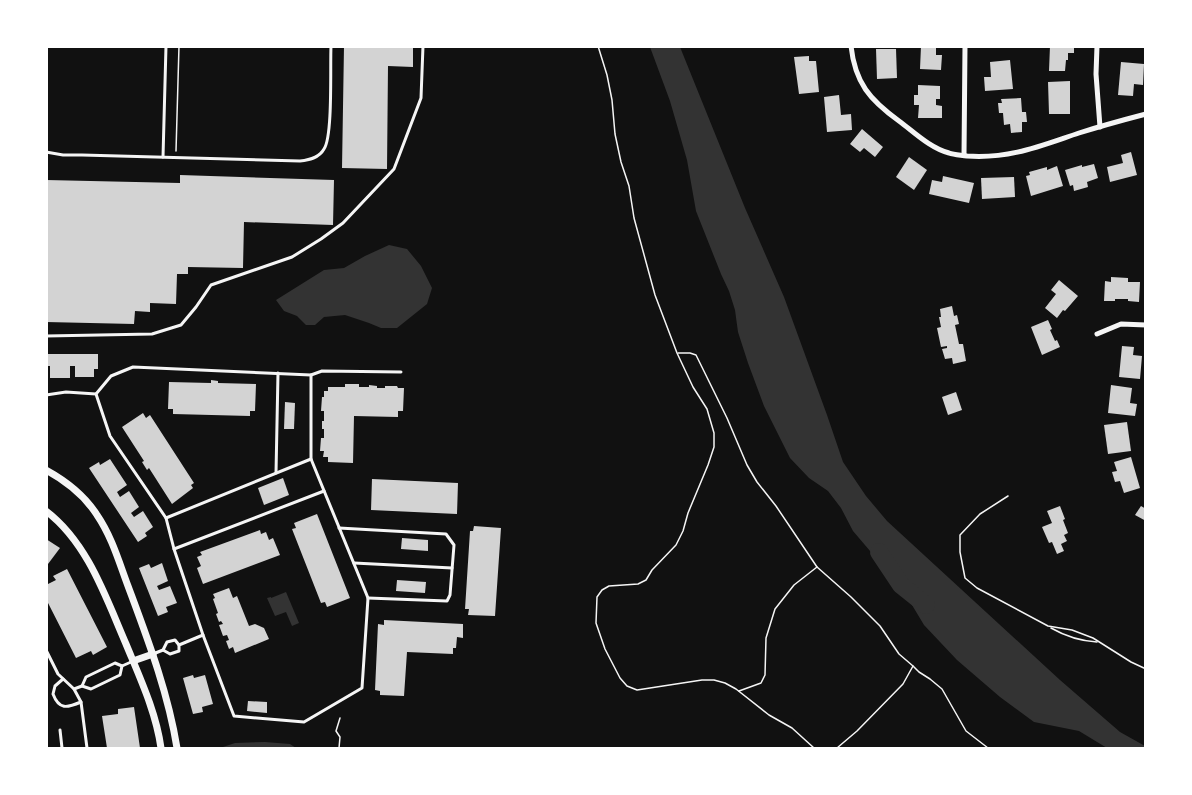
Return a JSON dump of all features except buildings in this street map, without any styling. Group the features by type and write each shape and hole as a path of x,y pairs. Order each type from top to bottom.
{"street":[{"path":"851,46 857,77 872,100 936,147 949,153 996,156 1015,154 1146,114"},
{"path":"963,155 965,46"},
{"path":"1097,46 1096,74 1100,127"},
{"path":"1098,334 1121,324 1146,325"},
{"path":"46,470 80,494 101,521 111,542 153,654 168,701 177,748"},
{"path":"46,511 69,532 86,557 133,661 152,710 161,748"},
{"path":"133,661 153,654"}],"lane":[{"path":"163,157 165,46"},
{"path":"46,152 63,155 176,158 300,161 313,159 324,150 329,136 330,46"},
{"path":"46,336 152,334 181,325 211,285 292,257 342,223 394,169 421,98 423,46"},
{"path":"96,394 111,376 134,368 311,375 322,371 401,372"},
{"path":"276,473 278,373"},
{"path":"96,394 110,436 166,518 203,634 234,716 304,722 362,688 368,598 311,459 311,375"},
{"path":"46,395 96,394"},
{"path":"166,518 311,459"},
{"path":"174,549 324,491"},
{"path":"339,528 446,534 454,545 450,595 447,601 368,598"},
{"path":"354,563 452,568"},
{"path":"179,645 203,634"},
{"path":"153,654 163,650 166,642 175,640 179,645 179,651 170,654 163,650"},
{"path":"46,650 58,674 74,689 81,702 87,748"},
{"path":"82,686 86,677 115,663 122,666 133,661"},
{"path":"74,689 82,686 91,689 120,675 122,666"},
{"path":"63,679 55,686 53,694 56,702 63,706 81,702"},
{"path":"60,730 62,748"}],"path":[{"path":"176,158 179,46"},
{"path":"598,46 612,100 615,134 621,162 629,186 634,218 655,295 677,353 693,387 707,409 714,433 714,447 676,545 652,570 646,580 638,584 609,586 602,590 597,597 596,623 605,649 620,678 627,686 637,690 702,680 725,683 739,691 769,716 792,728 814,748"},
{"path":"677,353 696,355 747,465 817,567 880,626 899,654 942,689 966,730 988,748"},
{"path":"1008,496 980,514 960,535 960,552 965,578 977,588 1067,636 1098,642"},
{"path":"739,691 761,684 765,675 766,638 775,609 794,585 817,567"},
{"path":"1048,626 1072,630 1146,669"},
{"path":"837,748 903,684 913,666"},
{"path":"339,748 340,736 336,730 340,718"}],"shaded area":[{"path":"650,47 680,47 745,208 784,297 843,462 866,496 887,521 1060,680 1120,732 1145,748 1107,748 1079,731 1034,722 1000,697 957,660 924,625 912,605 902,580 876,558 853,531 841,508 828,491 809,478 790,458 764,406 738,332 729,291 696,211 687,160 670,101"},
{"path":"389,245 407,249 421,266 432,288 427,304 397,328 381,328 345,315 324,317 315,325 306,325 297,316 284,311 276,300 324,270 344,268"},
{"path":"286,592 299,623 292,626 286,612 275,616 267,598"},
{"path":"235,743 290,744 296,748 223,748"}],"waterway":[{"path":"879,552 901,585 926,605"}]}
